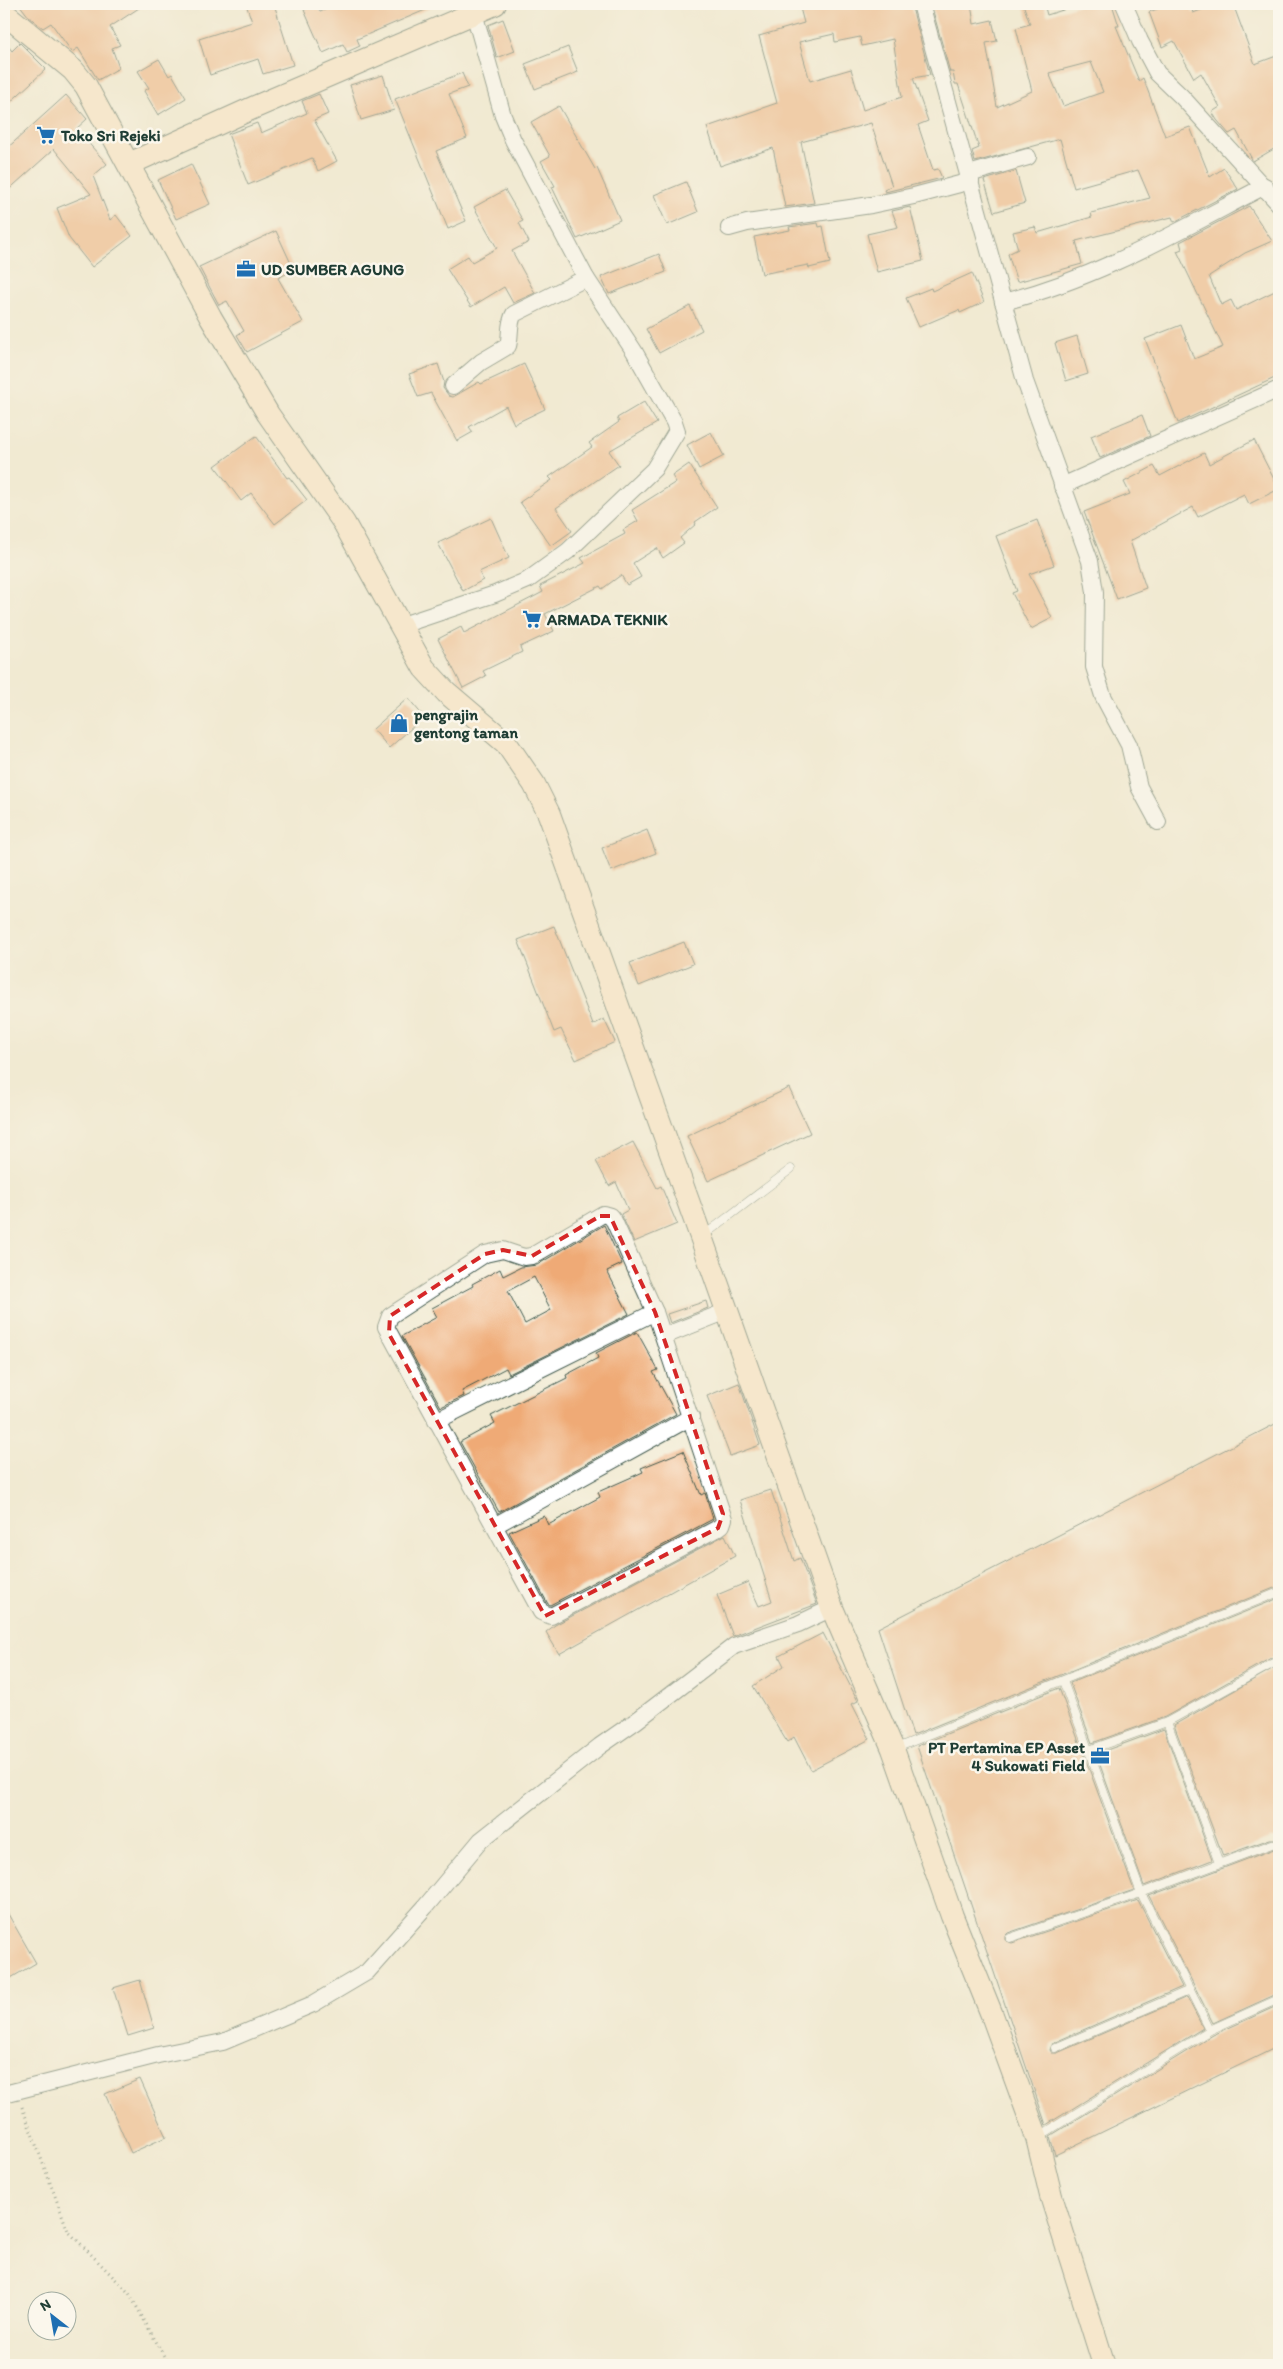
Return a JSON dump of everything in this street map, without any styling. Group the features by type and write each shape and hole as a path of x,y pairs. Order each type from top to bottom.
{"street":[{"path":"130,164 255,107 494,4"},
{"path":"921,4 1026,381 1090,561 1095,615 1094,667 1103,696 1129,746 1139,787 1158,822"},
{"path":"1124,4 1140,41 1158,73 1265,186 1279,204"},
{"path":"4,13 73,70 86,86 130,164 211,318 268,414 344,523 399,626 424,668 446,692 506,743 534,784 562,846 832,1608 893,1749 952,1916 992,2015 1037,2138 1051,2196 1104,2365"},
{"path":"399,626 495,594 528,580 568,551 654,468 673,439 676,431 674,422 634,351 586,278 513,140 503,116 474,13"},
{"path":"729,228 747,223 871,205 914,196 1028,157"},
{"path":"1003,302 1089,275 1176,234 1265,186"},
{"path":"453,386 481,362 508,346 510,324 514,314 586,278"},
{"path":"1062,486 1279,389"},
{"path":"603,1214 610,1216 655,1312 664,1336 723,1514 722,1525 551,1616 545,1616 541,1612 389,1334 386,1327 387,1321 390,1316 485,1254 503,1250 524,1257 532,1256 603,1214"},
{"path":"664,1336 727,1310"},
{"path":"436,1421 655,1312"},
{"path":"494,1526 691,1416"},
{"path":"10,2092 158,2055 223,2042 313,2004 367,1972 425,1908 480,1840 600,1746 734,1646 798,1624 832,1608"}],"lane":[{"path":"701,1237 791,1169"},
{"path":"893,1749 1279,1592"},
{"path":"1089,1750 1167,1722 1274,1663"},
{"path":"1063,1681 1141,1893 1210,2030"},
{"path":"1167,1722 1219,1863"},
{"path":"1010,1938 1141,1893 1272,1844"},
{"path":"1055,2048 1190,1990"},
{"path":"1037,2138 1210,2030 1279,1999"}],"path":[{"path":"10,2092 68,2231 129,2293 169,2365"}],"highlighted area":[{"path":"600,1216 610,1216 655,1312 685,1396 723,1514 718,1528 545,1616 389,1334 390,1316 485,1254 503,1250 532,1256"}],"building":[{"path":"19,4 145,4 110,27 120,45 112,48 119,68 98,80 78,48 72,52 51,23 43,28 29,17"},
{"path":"246,4 274,4 293,65 263,74 258,59 210,75 199,39 252,22"},
{"path":"316,4 320,12 339,4 437,5 357,39 360,46 347,52 343,44 323,53 304,10"},
{"path":"799,4 911,4 930,75 913,78 928,121 918,125 933,170 938,169 942,178 885,192 884,190 892,186 871,123 801,142 814,203 785,207 773,148 720,166 707,127 777,103 759,36 804,23","holes":["834,34 835,42 860,37 862,46 893,39 902,97 863,110 851,69 810,81 799,42"]},
{"path":"931,4 971,4 974,24 992,20 997,41 986,43 997,107 1032,91 1016,28 1030,24 1023,4 1044,4 1047,15 1082,4 1112,4 1119,26 1116,26 1139,81 1143,78 1165,136 1190,127 1210,177 1224,168 1238,189 1174,222 1172,217 1076,241 1082,264 1017,282 1008,254 1018,249 1013,232 1035,227 1037,233 1092,217 1091,213 1150,198 1138,170 1074,188 1060,139 975,162 972,151 979,148 958,84 955,84 953,72 950,72","holes":["1091,62 1103,92 1063,106 1049,73"]},
{"path":"1171,4 1190,4 1193,13 1217,4 1233,4 1255,64 1279,55 1279,146 1253,161 1236,130 1229,134 1217,120 1212,112 1220,107 1201,73 1194,78 1174,41 1162,47 1149,12"},
{"path":"503,19 515,51 497,58 488,25"},
{"path":"4,41 12,51 20,43 46,69 4,108"},
{"path":"568,47 578,72 535,89 525,64"},
{"path":"159,59 169,76 172,74 186,98 158,115 144,91 149,88 138,71"},
{"path":"462,73 468,87 449,94 467,138 436,151 466,221 448,229 395,99"},
{"path":"383,75 394,110 361,120 350,85"},
{"path":"319,94 328,114 314,120 337,161 318,171 312,158 248,185 228,134 257,123 261,133 307,113 302,101"},
{"path":"66,95 87,119 76,129 107,164 93,176 110,220 116,215 132,236 92,267 69,238 57,208 91,194 54,149 4,194 4,151"},
{"path":"559,106 595,169 597,168 620,220 577,239 552,187 555,186 541,161 550,156 531,122"},
{"path":"191,164 210,204 176,219 158,180"},
{"path":"1016,171 1025,203 994,212 984,180"},
{"path":"686,182 698,212 667,225 654,195"},
{"path":"505,190 523,221 519,223 529,242 512,251 535,293 513,303 504,287 471,307 447,269 468,256 472,262 497,248 474,207"},
{"path":"1249,206 1272,241 1245,253 1209,276 1221,305 1231,300 1236,310 1279,289 1279,376 1178,423 1145,339 1181,325 1194,359 1223,347 1177,251 1182,249 1180,242"},
{"path":"910,207 923,261 877,272 867,234 898,227 892,211"},
{"path":"818,223 819,227 823,226 830,263 809,268 808,265 762,274 754,237 790,230 789,227"},
{"path":"276,231 294,270 278,278 303,322 247,352 237,335 244,331 227,301 219,305 199,267"},
{"path":"659,254 666,272 609,294 601,277"},
{"path":"972,273 984,302 960,313 959,310 919,327 906,298 931,288 932,291"},
{"path":"690,306 702,330 659,353 646,329"},
{"path":"1077,336 1088,374 1066,381 1055,343"},
{"path":"438,364 444,382 443,388 449,396 453,397 479,382 481,384 524,364 545,409 514,424 506,406 469,427 473,432 457,441 431,393 418,397 409,374"},
{"path":"644,402 657,423 609,451 619,465 556,508 572,531 551,546 520,502 552,480 549,477 592,447 589,443 619,422 617,418"},
{"path":"1142,415 1150,436 1100,458 1091,436"},
{"path":"711,432 724,456 699,469 687,445"},
{"path":"256,436 287,478 289,477 307,500 275,524 251,493 241,501 215,466"},
{"path":"1254,440 1279,489 1249,504 1244,494 1198,517 1193,507 1130,541 1146,588 1117,599 1084,512 1130,494 1124,482 1154,466 1160,476 1204,453 1209,464"},
{"path":"689,464 717,507 695,522 696,524 680,538 684,543 663,558 657,548 633,563 641,577 627,585 621,575 602,589 600,586 545,614 554,631 520,647 522,652 483,671 486,676 463,688 438,639 461,627 464,633 543,592 540,586 585,563 581,558 625,534 623,530 638,521 632,510 676,482 672,476"},
{"path":"491,518 509,558 479,572 483,580 463,591 438,543"},
{"path":"1037,520 1054,565 1029,574 1052,618 1031,629 1012,593 1017,591 996,536"},
{"name":"pengrajin gentong taman","path":"408,698 424,717 389,748 373,729"},
{"path":"647,830 656,853 611,871 602,848"},
{"path":"554,926 593,1025 604,1019 615,1042 576,1060 561,1029 554,1032 518,940"},
{"path":"684,942 693,964 639,986 630,963"},
{"path":"789,1088 810,1133 708,1181 687,1136"},
{"path":"633,1142 657,1188 661,1186 677,1224 634,1242 621,1214 628,1210 616,1182 609,1186 596,1161"},
{"path":"604,1225 622,1264 607,1271 629,1314 509,1374 506,1368 462,1391 464,1396 441,1407 402,1336 437,1317 432,1308 500,1269 503,1276 521,1267 537,1265","holes":["534,1277 551,1310 525,1324 508,1291"]},
{"path":"706,1301 708,1308 670,1323 667,1314"},
{"path":"637,1332 658,1370 653,1372 676,1414 499,1512 460,1442 495,1423 491,1416 567,1378 566,1375 598,1358 596,1353"},
{"path":"739,1383 760,1445 730,1456 707,1396"},
{"path":"1279,1422 1279,1586 913,1735 878,1628"},
{"path":"683,1451 701,1495 705,1493 713,1519 550,1605 548,1604 509,1532 544,1516 548,1525 600,1497 598,1492 643,1472 641,1468"},
{"path":"771,1490 794,1561 800,1558 817,1604 733,1636 717,1595 748,1582 759,1606 772,1601 740,1500"},
{"path":"725,1535 735,1556 559,1654 546,1632 555,1625"},
{"path":"1279,1598 1279,1661 1276,1658 1271,1658 1165,1717 1092,1743 1070,1683"},
{"path":"823,1633 858,1701 852,1704 870,1739 811,1770 794,1737 787,1742 753,1686 784,1666 779,1656"},
{"path":"1279,1665 1279,1993 1213,2023 1149,1896 1274,1849 1277,1843 1275,1839 1270,1839 1223,1856 1174,1725"},
{"path":"1059,1688 1134,1890 1008,1933 1005,1936 1005,1940 1012,1943 1138,1900 1182,1987 1053,2043 1050,2050 1052,2053 1057,2053 1187,1997 1203,2028 1046,2125 917,1746"},
{"path":"1164,1729 1212,1860 1144,1886 1096,1754"},
{"path":"4,1907 36,1963 4,1982"},
{"path":"140,1980 154,2028 128,2036 113,1988"},
{"path":"1279,2005 1279,2046 1055,2155 1050,2136 1213,2035"},
{"path":"140,2079 166,2137 131,2153 105,2094"}],"place":[{"name":"Toko Sri Rejeki","path":"46,135"},
{"name":"UD SUMBER AGUNG","path":"246,269"},
{"name":"ARMADA TEKNIK","path":"532,619"},
{"name":"pengrajin gentong taman","path":"399,723"},
{"name":"PT Pertamina EP Asset 4 Sukowati Field","path":"1100,1756"}]}
